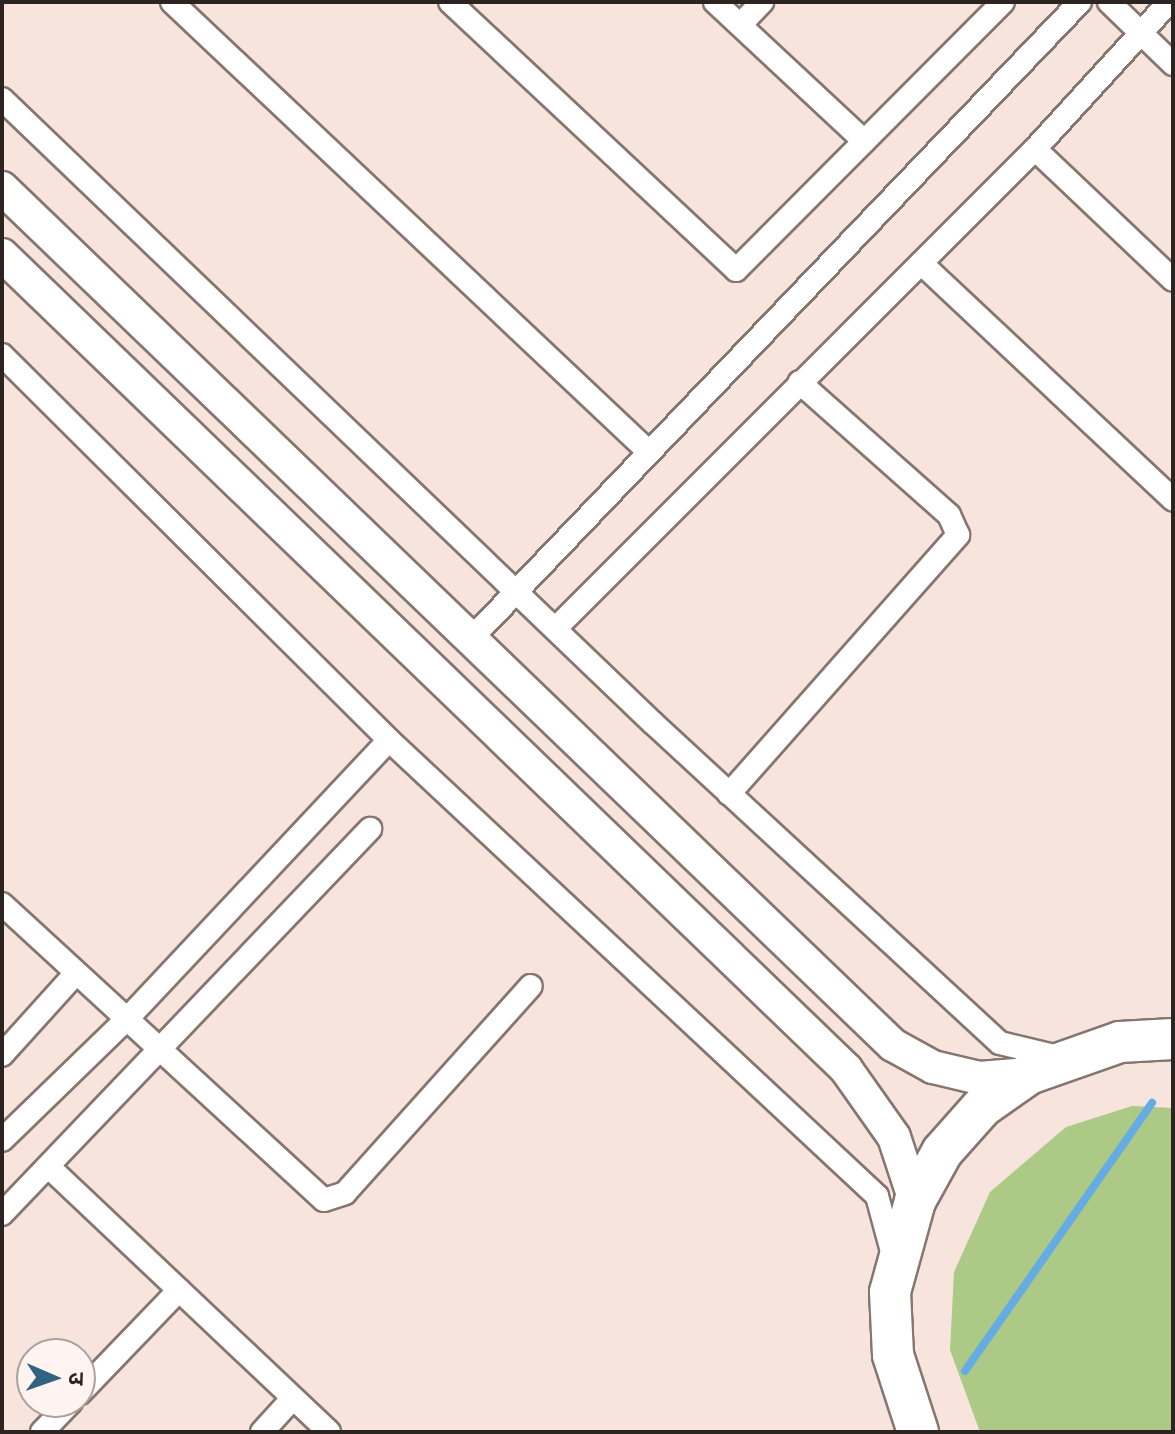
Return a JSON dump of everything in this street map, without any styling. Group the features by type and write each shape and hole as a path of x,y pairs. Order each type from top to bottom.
{"highway":[{"path":"918,1432 893,1355 895,1264 915,1201 942,1152 982,1107 1046,1066 1120,1042 1173,1039"}],"street":[{"path":"172,2 649,452"},
{"path":"450,2 736,270 1003,2"},
{"path":"715,2 864,141"},
{"path":"740,25 762,2"},
{"path":"471,639 1080,2"},
{"path":"1109,2 1173,64"},
{"path":"555,629 1035,149 1169,2"},
{"path":"2,99 729,794 1000,1043 1046,1066"},
{"path":"1035,149 1173,280"},
{"path":"2,188 893,1045 933,1067 979,1078 1046,1066"},
{"path":"2,255 846,1069 894,1137 915,1201"},
{"path":"921,263 1173,500"},
{"path":"2,355 389,740 877,1196 895,1264"},
{"path":"729,794 958,535 949,515 799,382"},
{"path":"2,1140 128,1018 389,740"},
{"path":"2,1214 162,1054 370,829"},
{"path":"2,904 314,1194 335,1200 531,986"},
{"path":"2,1055 76,973"},
{"path":"50,1168 329,1432"},
{"path":"96,1376 179,1290"},
{"path":"262,1432 293,1398"}],"green space":[{"path":"1132,1106 1173,1108 1173,1432 980,1432 950,1350 954,1272 990,1192 1066,1127"}],"waterway":[{"path":"965,1371 1152,1103"}]}
